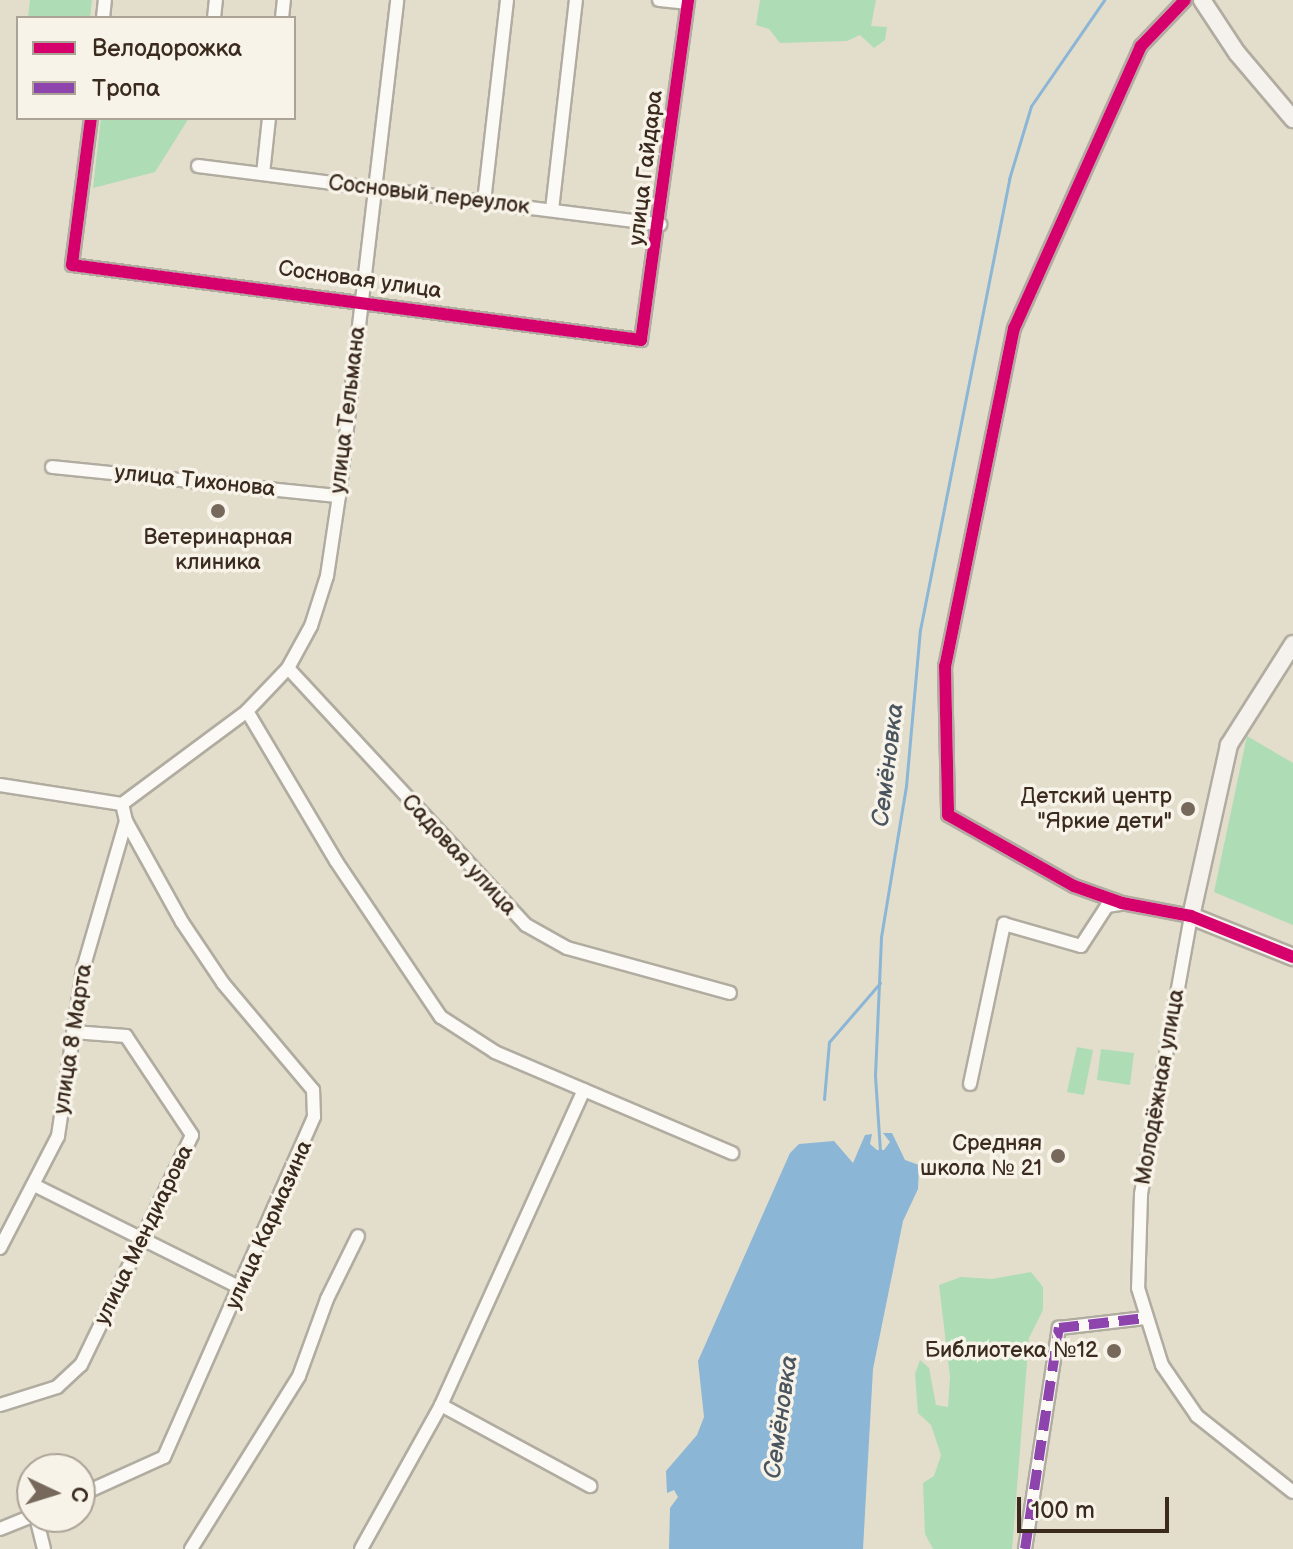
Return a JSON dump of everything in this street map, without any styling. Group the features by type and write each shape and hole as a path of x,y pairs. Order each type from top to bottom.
{"street":[{"name":"улица Тельмана","path":"288,668 322,601 339,496 397,0"},
{"path":"484,202 507,0"},
{"path":"552,210 576,0"},
{"path":"659,0 688,2"},
{"path":"1185,0 1141,46 1014,328 945,666 948,815 1074,886 1122,903 1191,916 1293,957"},
{"path":"1202,0 1237,53 1293,119"},
{"name":"улица Гайдара","path":"641,340 660,224 688,2"},
{"name":"Сосновая улица","path":"91,120 72,265 361,299 641,340"},
{"path":"263,174 269,120"},
{"name":"Сосновый переулок","path":"198,166 660,224"},
{"name":"улица Тихонова","path":"52,467 339,496"},
{"name":"Молодёжная улица","path":"1293,644 1229,745 1191,916 1141,1195 1138,1288 1162,1365 1197,1416 1293,1492"},
{"path":"0,785 122,804 247,711 288,668"},
{"name":"Садовая улица","path":"288,668 526,925 567,948 730,993"},
{"path":"247,711 336,861 441,1017 495,1052 732,1153"},
{"name":"улица Кармазина","path":"96,1488 164,1457 311,1132 313,1090 223,983 162,892 126,821 122,804"},
{"name":"улица 8 Марта","path":"0,1248 36,1186 58,1136 73,1032 106,878 126,821"},
{"path":"970,1084 1004,924 1081,946 1107,906 1122,903"},
{"name":"улица Мендиарова","path":"0,1405 57,1387 81,1365 192,1135 126,1036 73,1032"},
{"path":"361,1549 441,1405 584,1090"},
{"path":"36,1186 241,1288"},
{"path":"191,1549 299,1376 327,1299 358,1236"},
{"path":"1025,1549 1059,1328 1145,1318"},
{"path":"441,1405 590,1486"}],"green space":[{"path":"30,0 92,0 90,16 28,16"},
{"path":"760,0 876,0 871,26 887,27 885,40 874,48 860,35 847,41 780,43 769,29 756,25"},
{"path":"101,120 188,120 155,172 93,188"},
{"path":"1247,736 1293,763 1293,925 1214,892"},
{"path":"1077,1047 1093,1050 1084,1095 1067,1092"},
{"path":"1101,1049 1134,1053 1130,1085 1097,1080"},
{"path":"1031,1272 1043,1287 1043,1310 1029,1338 1012,1549 933,1549 925,1534 923,1483 934,1476 941,1455 931,1425 918,1413 915,1374 920,1360 929,1368 936,1405 948,1407 950,1377 939,1285 961,1277 992,1279"}],"water":[{"path":"883,1133 892,1133 905,1160 919,1165 918,1189 903,1221 873,1369 863,1549 669,1549 670,1508 678,1497 674,1490 667,1493 666,1471 697,1435 704,1417 698,1361 790,1153 799,1144 834,1141 853,1163 865,1135 872,1134 870,1144 877,1150 884,1150 890,1142"}],"waterway":[{"name":"Семёновка","path":"880,1151 875,1075 881,937 906,786 920,630 1009,179 1031,106 1104,0"},
{"path":"824,1099 829,1042 880,983"}],"marked path":[{"path":"1025,1549 1059,1328 1145,1318"}],"cycle path":[{"path":"91,120 72,265 641,340 688,0"},
{"path":"1185,0 1141,46 1014,328 945,666 948,815 1074,886 1122,903 1191,916 1293,957"}],"place":[{"name":"Ветеринарная клиника","path":"218,511"},
{"name":"Детский центр \"Яркие дети\"","path":"1188,809"},
{"name":"Средняя школа № 21","path":"1058,1156"},
{"name":"Библиотека №12","path":"1114,1351"}]}
